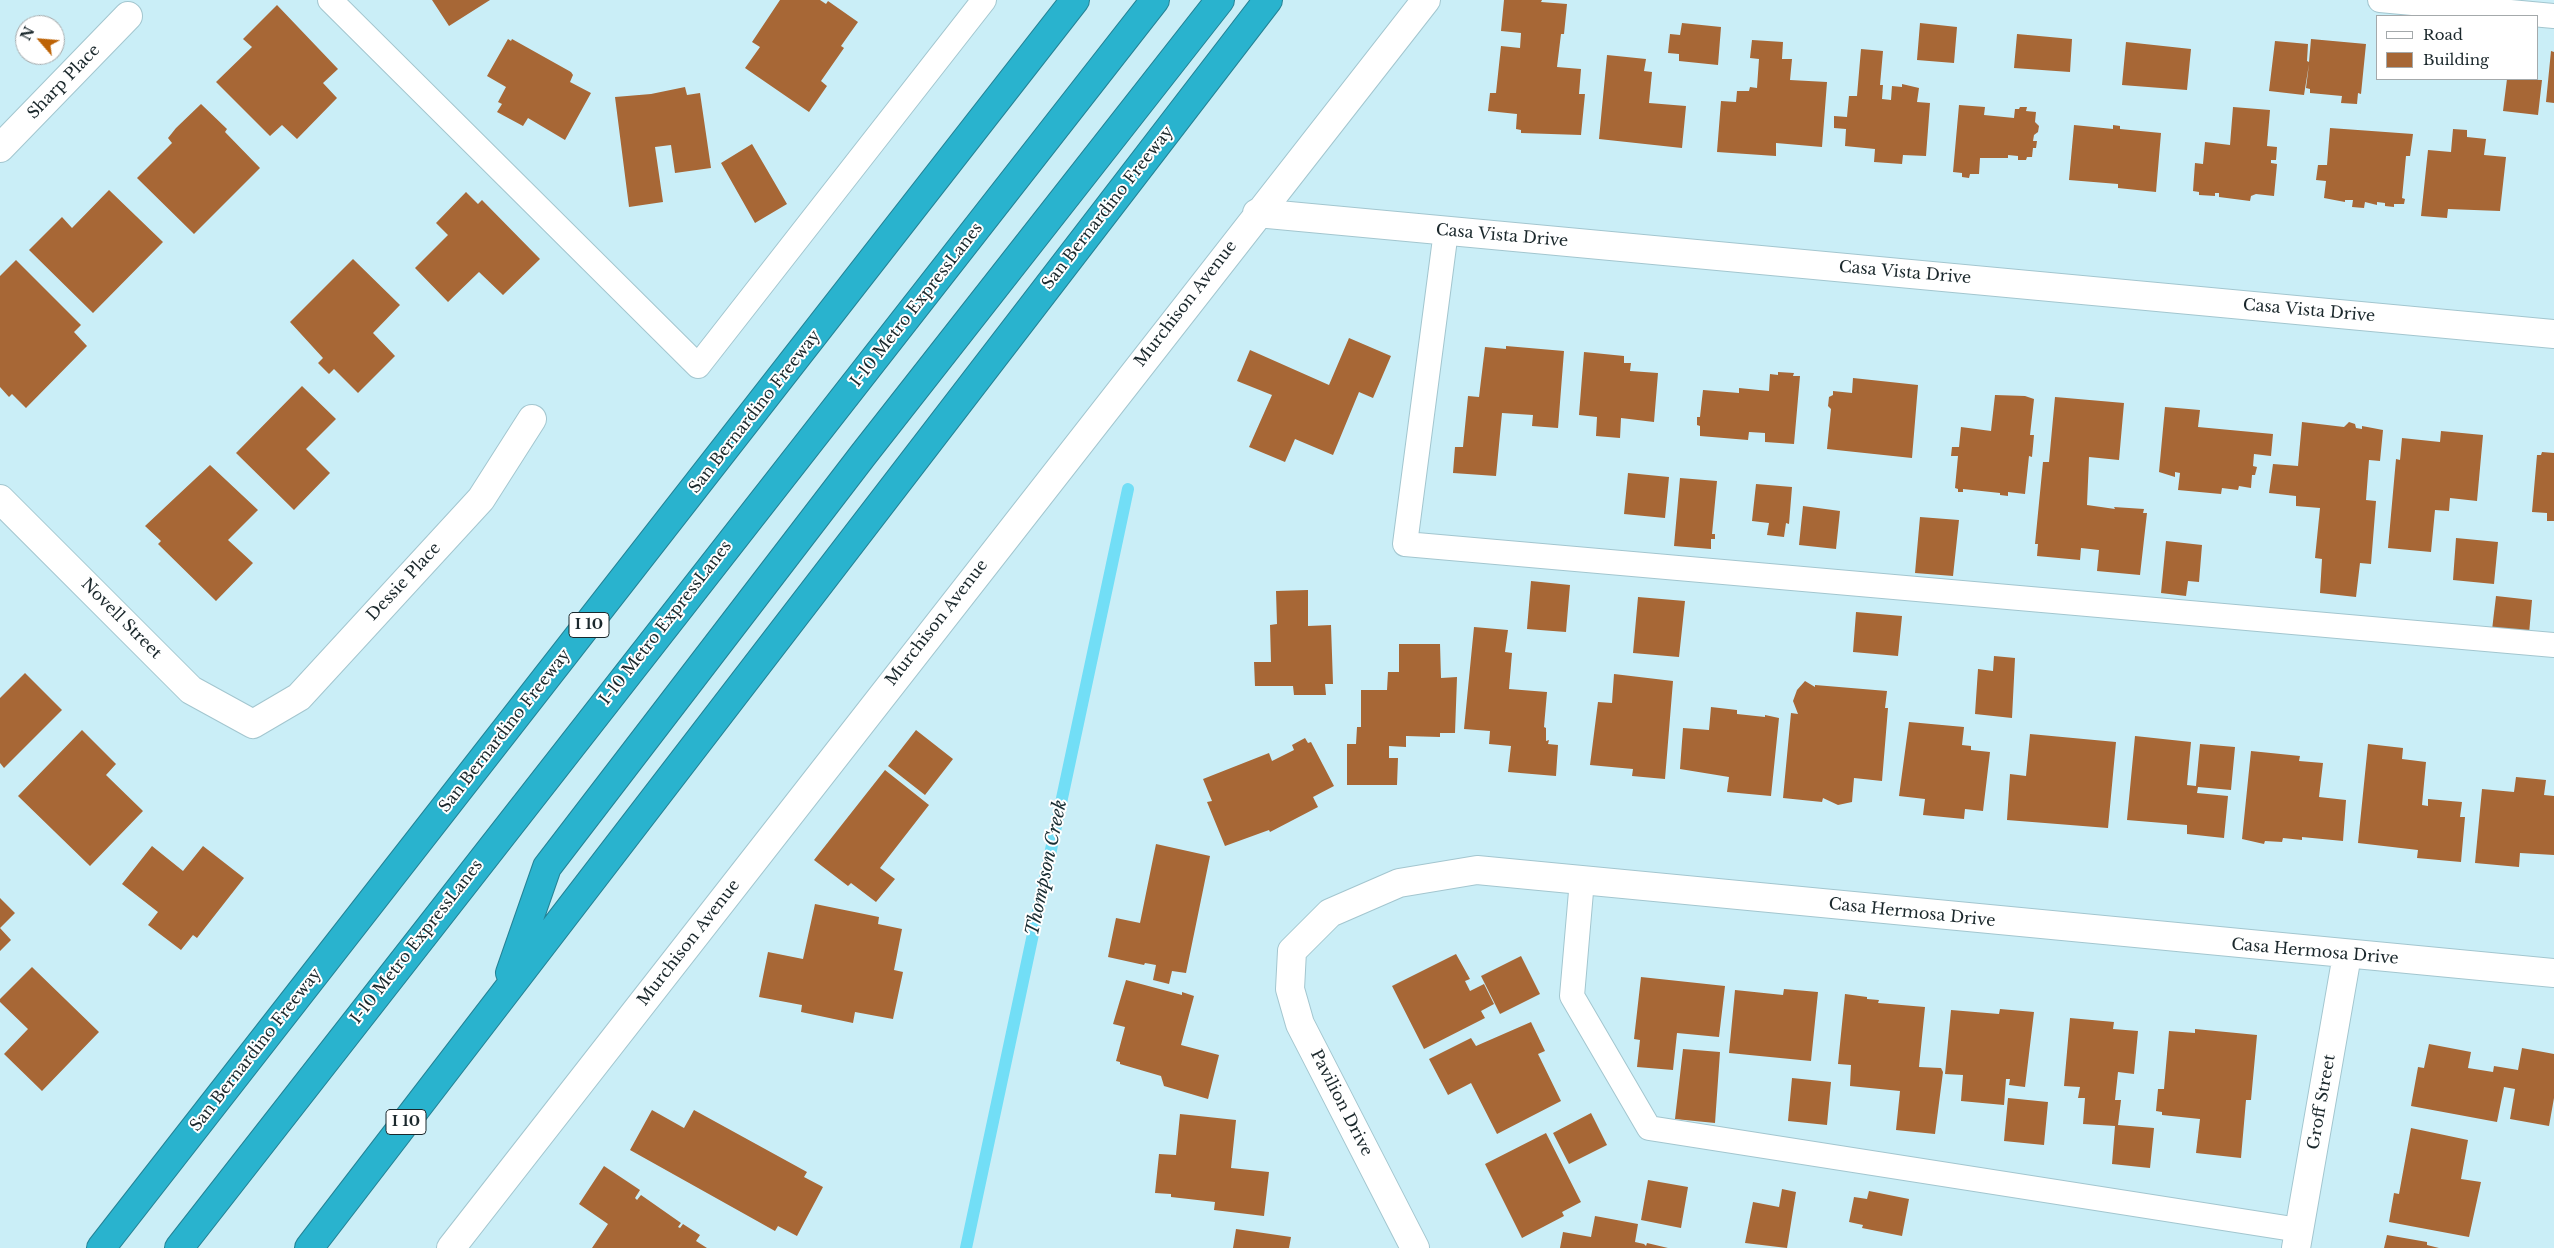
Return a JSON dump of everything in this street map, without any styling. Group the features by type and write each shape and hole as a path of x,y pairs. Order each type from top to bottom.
{"highway":[{"name":"San Bernardino Freeway","path":"101,1248 1074,0"},
{"name":"I-10 Metro ExpressLanes","path":"179,1248 1155,0"},
{"path":"503,996 546,867 869,447 1220,0"},
{"name":"San Bernardino Freeway","path":"309,1248 1268,0"}],"street":[{"name":"Murchison Avenue","path":"451,1248 1257,213 1426,0"},
{"name":"Sharp Place","path":"0,148 128,16"},
{"name":"Casa Vista Drive","path":"1257,213 2554,334"},
{"name":"Dessie Place","path":"254,724 298,697 481,499 532,419"},
{"name":"Novell Street","path":"0,499 191,690 254,724"},
{"name":"Casa Hermosa Drive","path":"1292,951 1330,913 1399,883 1477,870 2554,974"},
{"name":"Pavilion Drive","path":"1292,951 1290,989 1300,1024 1415,1248"},
{"name":"Groff Street","path":"2298,1239 2347,955"}],"lane":[{"path":"330,0 698,366 984,0"},
{"path":"2380,0 2554,16"},
{"path":"1446,230 1405,544 2554,645"},
{"path":"1582,880 1572,996 1650,1128 2298,1239"}],"building":[{"path":"432,0 490,0 449,26"},
{"path":"780,0 820,0 826,4 828,1 858,22 841,46 844,48 821,81 827,86 809,112 745,68 760,47 752,42"},
{"path":"1504,0 1542,0 1541,2 1567,4 1564,34 1561,34 1557,67 1581,69 1579,94 1585,94 1581,135 1521,133 1521,130 1516,129 1517,114 1488,111 1490,93 1496,93 1501,46 1520,48 1521,33 1501,31"},
{"path":"277,5 338,69 323,83 337,98 297,139 282,125 270,136 216,82 252,47 243,39"},
{"path":"1682,23 1721,27 1718,65 1679,61 1679,54 1668,53 1670,34 1680,35"},
{"path":"1920,23 1957,27 1954,63 1917,60"},
{"path":"2017,34 2072,39 2070,72 2014,68"},
{"path":"508,39 511,41 512,39 571,72 573,75 570,82 591,93 565,140 528,118 523,126 497,112 502,104 498,102 506,87 487,76"},
{"path":"2311,39 2366,44 2361,94 2358,93 2357,104 2341,103 2342,96 2310,93 2310,89 2306,88 2309,64 2304,95 2269,91 2275,41 2308,44 2307,61 2309,62"},
{"path":"1752,40 1783,42 1782,59 1792,59 1790,80 1827,82 1822,147 1776,143 1776,156 1717,152 1721,101 1736,102 1737,91 1749,91 1750,87 1757,88 1759,59 1750,58"},
{"path":"2126,42 2191,49 2187,90 2122,85"},
{"path":"1861,49 1883,51 1880,85 1883,85 1882,99 1891,100 1892,86 1902,87 1902,84 1919,88 1917,102 1930,103 1926,156 1903,155 1902,164 1874,162 1875,149 1845,146 1846,129 1834,128 1834,116 1847,117 1849,96 1857,96"},
{"path":"2551,51 2554,52 2554,103 2546,102"},
{"path":"1607,55 1646,59 1644,71 1652,72 1649,103 1686,106 1682,148 1599,139"},
{"path":"2507,80 2542,80 2538,115 2503,111"},
{"path":"685,87 687,95 700,93 711,168 675,173 671,145 655,147 663,202 629,207 615,97 651,94"},
{"path":"201,104 227,129 225,132 260,168 194,234 137,178 172,143 168,138"},
{"path":"1959,105 1985,107 1984,115 2014,118 2015,109 2020,107 2027,107 2026,111 2036,112 2035,122 2039,126 2038,132 2034,135 2033,141 2037,141 2036,148 2033,148 2032,157 2027,157 2026,160 2018,160 2018,156 2008,155 2008,158 1980,158 1979,174 1970,174 1969,178 1962,177 1962,173 1953,172"},
{"path":"2233,107 2270,110 2267,146 2277,147 2276,160 2271,160 2271,163 2277,164 2274,196 2256,194 2251,196 2250,201 2219,197 2219,193 2215,193 2215,196 2199,195 2199,192 2193,191 2195,163 2203,164 2205,142 2230,145"},
{"path":"2074,125 2113,129 2113,125 2120,126 2120,129 2161,133 2156,192 2118,188 2118,184 2069,180"},
{"path":"2330,128 2413,134 2410,156 2406,156 2402,198 2405,199 2404,204 2394,204 2394,207 2385,206 2385,203 2377,202 2377,205 2365,202 2364,208 2352,207 2353,200 2345,200 2345,202 2324,198 2326,181 2316,180 2318,165 2327,165"},
{"path":"2453,129 2467,130 2467,137 2486,139 2484,155 2506,157 2500,211 2448,209 2447,218 2421,216 2428,150 2451,152"},
{"path":"752,144 787,204 755,223 721,163"},
{"path":"109,190 163,242 93,313 29,250 62,217 72,228"},
{"path":"466,192 478,204 482,200 540,259 503,295 479,272 448,302 415,268 448,235 436,223"},
{"path":"353,259 400,305 373,333 395,356 358,393 334,369 329,374 318,363 323,358 290,322"},
{"path":"16,260 81,325 74,332 87,346 26,408 12,394 9,397 0,387 0,276"},
{"path":"1349,338 1391,356 1373,398 1359,392 1333,455 1295,439 1285,462 1249,447 1272,395 1237,381 1250,350 1329,385"},
{"path":"1506,346 1564,351 1558,428 1532,426 1533,415 1502,413 1496,476 1453,473 1455,447 1463,447 1468,396 1479,397 1485,347 1506,349"},
{"path":"1584,352 1624,356 1624,363 1631,363 1630,371 1658,373 1654,422 1621,418 1620,438 1596,436 1597,417 1579,415"},
{"path":"1778,372 1794,373 1793,376 1800,376 1794,444 1765,442 1765,433 1749,432 1748,440 1700,436 1700,426 1697,425 1697,417 1700,417 1703,390 1739,393 1739,388 1769,391 1770,374 1778,375"},
{"path":"1853,378 1918,385 1912,458 1827,449 1831,409 1828,406 1829,397 1833,395 1833,391 1852,393"},
{"path":"302,386 336,419 306,449 330,473 294,510 236,453"},
{"path":"1995,395 2025,396 2034,399 2030,435 2034,435 2032,457 2029,456 2025,494 2008,492 2008,496 2000,495 2000,493 1963,489 1963,492 1958,492 1958,489 1955,488 1958,456 1951,456 1952,447 1959,447 1961,427 1991,431"},
{"path":"2055,397 2124,403 2119,460 2089,457 2087,505 2115,509 2114,507 2144,509 2143,513 2147,513 2140,575 2097,571 2099,550 2081,548 2080,560 2037,556 2038,544 2035,544 2043,462 2049,462"},
{"path":"2165,407 2200,410 2198,427 2273,434 2271,456 2254,454 2253,466 2257,467 2255,475 2252,475 2251,488 2239,486 2238,490 2222,488 2221,494 2178,490 2180,473 2175,472 2175,477 2159,472"},
{"path":"2302,422 2344,427 2349,422 2355,424 2356,428 2362,429 2362,426 2383,430 2380,461 2369,460 2366,500 2376,501 2371,564 2360,563 2356,597 2320,593 2322,559 2315,558 2320,508 2296,506 2296,496 2269,493 2273,464 2298,466"},
{"path":"2441,431 2483,435 2477,501 2450,498 2449,511 2435,510 2431,552 2388,548 2396,459 2400,460 2402,438 2440,442"},
{"path":"2542,452 2554,453 2554,521 2547,521 2547,513 2532,512 2537,455 2541,455"},
{"path":"210,465 258,510 228,540 253,563 216,601 158,544 161,541 145,526"},
{"path":"1628,473 1669,477 1665,518 1624,514"},
{"path":"1680,478 1717,481 1712,534 1715,534 1715,539 1711,539 1711,549 1674,546"},
{"path":"1756,484 1792,487 1789,524 1786,523 1784,537 1767,535 1769,523 1752,521"},
{"path":"1803,506 1840,511 1836,549 1799,545"},
{"path":"1920,517 1959,520 1953,576 1915,573"},
{"path":"2456,538 2498,542 2494,584 2453,580"},
{"path":"2166,541 2202,545 2199,582 2188,581 2186,596 2161,593"},
{"path":"1531,581 1570,585 1566,632 1527,629"},
{"path":"1308,590 1308,626 1331,625 1333,684 1325,684 1326,695 1294,695 1293,686 1255,686 1254,662 1271,662 1270,625 1277,624 1276,591"},
{"path":"2496,596 2532,600 2529,634 2492,630"},
{"path":"1638,597 1685,601 1679,657 1633,653"},
{"path":"1856,612 1902,616 1898,656 1853,652"},
{"path":"1474,627 1508,630 1505,652 1512,653 1509,689 1547,692 1544,727 1546,728 1546,741 1549,740 1548,744 1558,745 1556,776 1508,772 1511,746 1489,744 1490,731 1464,729"},
{"path":"1399,644 1440,644 1441,678 1457,677 1455,733 1440,733 1440,737 1406,736 1406,747 1389,746 1389,758 1398,758 1397,785 1347,785 1347,744 1356,744 1357,727 1361,727 1361,690 1387,690 1388,672 1399,672"},
{"path":"1994,656 2015,658 2012,718 1975,714 1978,669 1993,671"},
{"path":"25,673 62,710 4,768 0,763 0,698"},
{"path":"1614,674 1673,681 1665,779 1632,776 1633,769 1590,765 1598,702 1612,703"},
{"path":"1805,681 1815,687 1815,685 1887,691 1885,708 1888,708 1882,781 1854,778 1852,802 1838,805 1823,798 1822,802 1783,798 1791,713 1798,714 1793,701 1797,690"},
{"path":"1711,707 1737,710 1737,714 1765,717 1765,715 1779,718 1771,796 1727,792 1729,777 1680,769 1683,728 1709,730"},
{"path":"1909,722 1964,727 1962,745 1971,746 1971,750 1990,752 1983,811 1965,809 1964,819 1923,815 1925,799 1899,796"},
{"path":"82,730 116,764 106,775 143,811 90,866 18,796"},
{"path":"916,730 953,759 925,795 888,766"},
{"path":"2030,734 2116,742 2108,828 2007,820 2010,774 2026,776"},
{"path":"2135,736 2191,742 2187,785 2196,786 2200,744 2235,747 2231,790 2198,787 2197,793 2228,796 2224,838 2187,834 2187,825 2127,820"},
{"path":"1305,738 1308,743 1311,742 1334,786 1313,797 1318,807 1270,832 1269,830 1225,846 1207,802 1212,801 1203,779 1269,753 1272,761 1294,750 1292,745"},
{"path":"2368,744 2403,748 2402,759 2426,762 2422,805 2428,806 2428,799 2462,802 2460,817 2465,817 2461,862 2417,858 2418,850 2358,843"},
{"path":"2251,751 2300,756 2299,761 2323,763 2319,797 2346,800 2343,841 2302,837 2302,840 2283,838 2282,842 2265,841 2264,844 2242,839"},
{"path":"885,770 929,805 880,868 895,879 876,902 851,883 848,886 814,860"},
{"path":"2516,777 2546,780 2544,795 2554,796 2554,855 2520,853 2519,867 2475,863 2482,789 2514,792"},
{"path":"1156,844 1210,856 1186,973 1172,971 1169,984 1153,980 1156,965 1145,963 1144,965 1108,957 1116,918 1140,923"},
{"path":"152,846 183,871 203,846 244,878 197,938 193,935 181,950 148,925 158,912 122,884"},
{"path":"0,898 15,913 0,928"},
{"path":"815,904 879,917 878,924 902,929 894,970 903,972 893,1019 855,1012 853,1023 801,1012 802,1005 759,997 768,952 803,959"},
{"path":"0,928 11,940 0,951"},
{"path":"1456,954 1470,979 1465,981 1470,991 1484,984 1494,1004 1481,1011 1485,1018 1424,1049 1392,986"},
{"path":"1521,956 1540,994 1500,1014 1481,976"},
{"path":"32,967 99,1032 42,1091 4,1054 28,1029 0,1002 0,999"},
{"path":"1641,977 1725,986 1719,1037 1677,1033 1673,1070 1637,1067 1640,1040 1634,1039"},
{"path":"1126,980 1182,995 1182,992 1194,996 1181,1045 1219,1055 1208,1099 1164,1086 1161,1076 1120,1064 1120,1062 1116,1061 1125,1027 1113,1024"},
{"path":"1784,989 1818,992 1811,1061 1729,1053 1735,990 1783,995"},
{"path":"1845,994 1879,1000 1878,1003 1925,1007 1919,1067 1941,1068 1943,1072 1935,1134 1896,1130 1900,1091 1850,1086 1851,1065 1838,1064"},
{"path":"2000,1009 2034,1012 2025,1087 2009,1085 2010,1079 2006,1079 2004,1105 1961,1101 1963,1075 1945,1074 1951,1010 1999,1014"},
{"path":"2070,1018 2114,1022 2113,1029 2138,1031 2134,1074 2118,1072 2115,1100 2121,1100 2118,1125 2154,1128 2150,1168 2112,1164 2115,1126 2083,1124 2085,1098 2078,1098 2080,1087 2064,1086"},
{"path":"1531,1022 1545,1051 1538,1054 1561,1101 1497,1134 1471,1083 1448,1095 1429,1059 1471,1038 1476,1046"},
{"path":"2195,1029 2257,1035 2251,1100 2246,1100 2241,1158 2196,1153 2200,1119 2162,1115 2162,1112 2156,1111 2158,1089 2164,1089 2169,1031 2195,1033"},
{"path":"2429,1044 2471,1052 2468,1068 2493,1072 2494,1066 2518,1070 2522,1048 2554,1054 2554,1098 2549,1126 2510,1119 2515,1089 2504,1087 2497,1122 2411,1106 2418,1067 2424,1068"},
{"path":"1683,1049 1720,1052 1715,1123 1675,1119"},
{"path":"1792,1078 1831,1082 1827,1125 1788,1121"},
{"path":"2008,1098 2048,1102 2044,1145 2004,1141"},
{"path":"652,1110 684,1128 694,1110 807,1172 804,1177 823,1187 797,1236 778,1226 775,1231 630,1150"},
{"path":"1591,1113 1607,1145 1569,1164 1553,1133"},
{"path":"1180,1114 1236,1120 1231,1168 1269,1172 1264,1216 1214,1210 1215,1202 1171,1197 1171,1194 1155,1193 1159,1154 1176,1155"},
{"path":"2411,1128 2468,1140 2461,1179 2481,1182 2469,1237 2389,1222 2394,1193 2399,1194"},
{"path":"1546,1133 1581,1202 1562,1212 1564,1216 1522,1238 1485,1164"},
{"path":"604,1166 640,1190 635,1198 637,1200 641,1195 681,1223 678,1227 680,1228 683,1224 700,1235 696,1241 707,1248 592,1248 608,1224 579,1204"},
{"path":"1648,1180 1688,1187 1681,1228 1641,1220"},
{"path":"1782,1189 1796,1192 1787,1248 1745,1243 1753,1202 1779,1207"},
{"path":"1869,1191 1909,1199 1902,1236 1862,1228 1863,1225 1849,1222 1854,1197 1867,1199"},
{"path":"1595,1216 1638,1224 1635,1242 1646,1246 1647,1243 1668,1248 1560,1248 1563,1232 1591,1237"},
{"path":"1236,1229 1291,1237 1289,1248 1233,1248"},
{"path":"2387,1235 2427,1242 2427,1245 2439,1248 2384,1248"}],"waterway":[{"name":"Thompson Creek","path":"966,1248 1128,489"}]}
